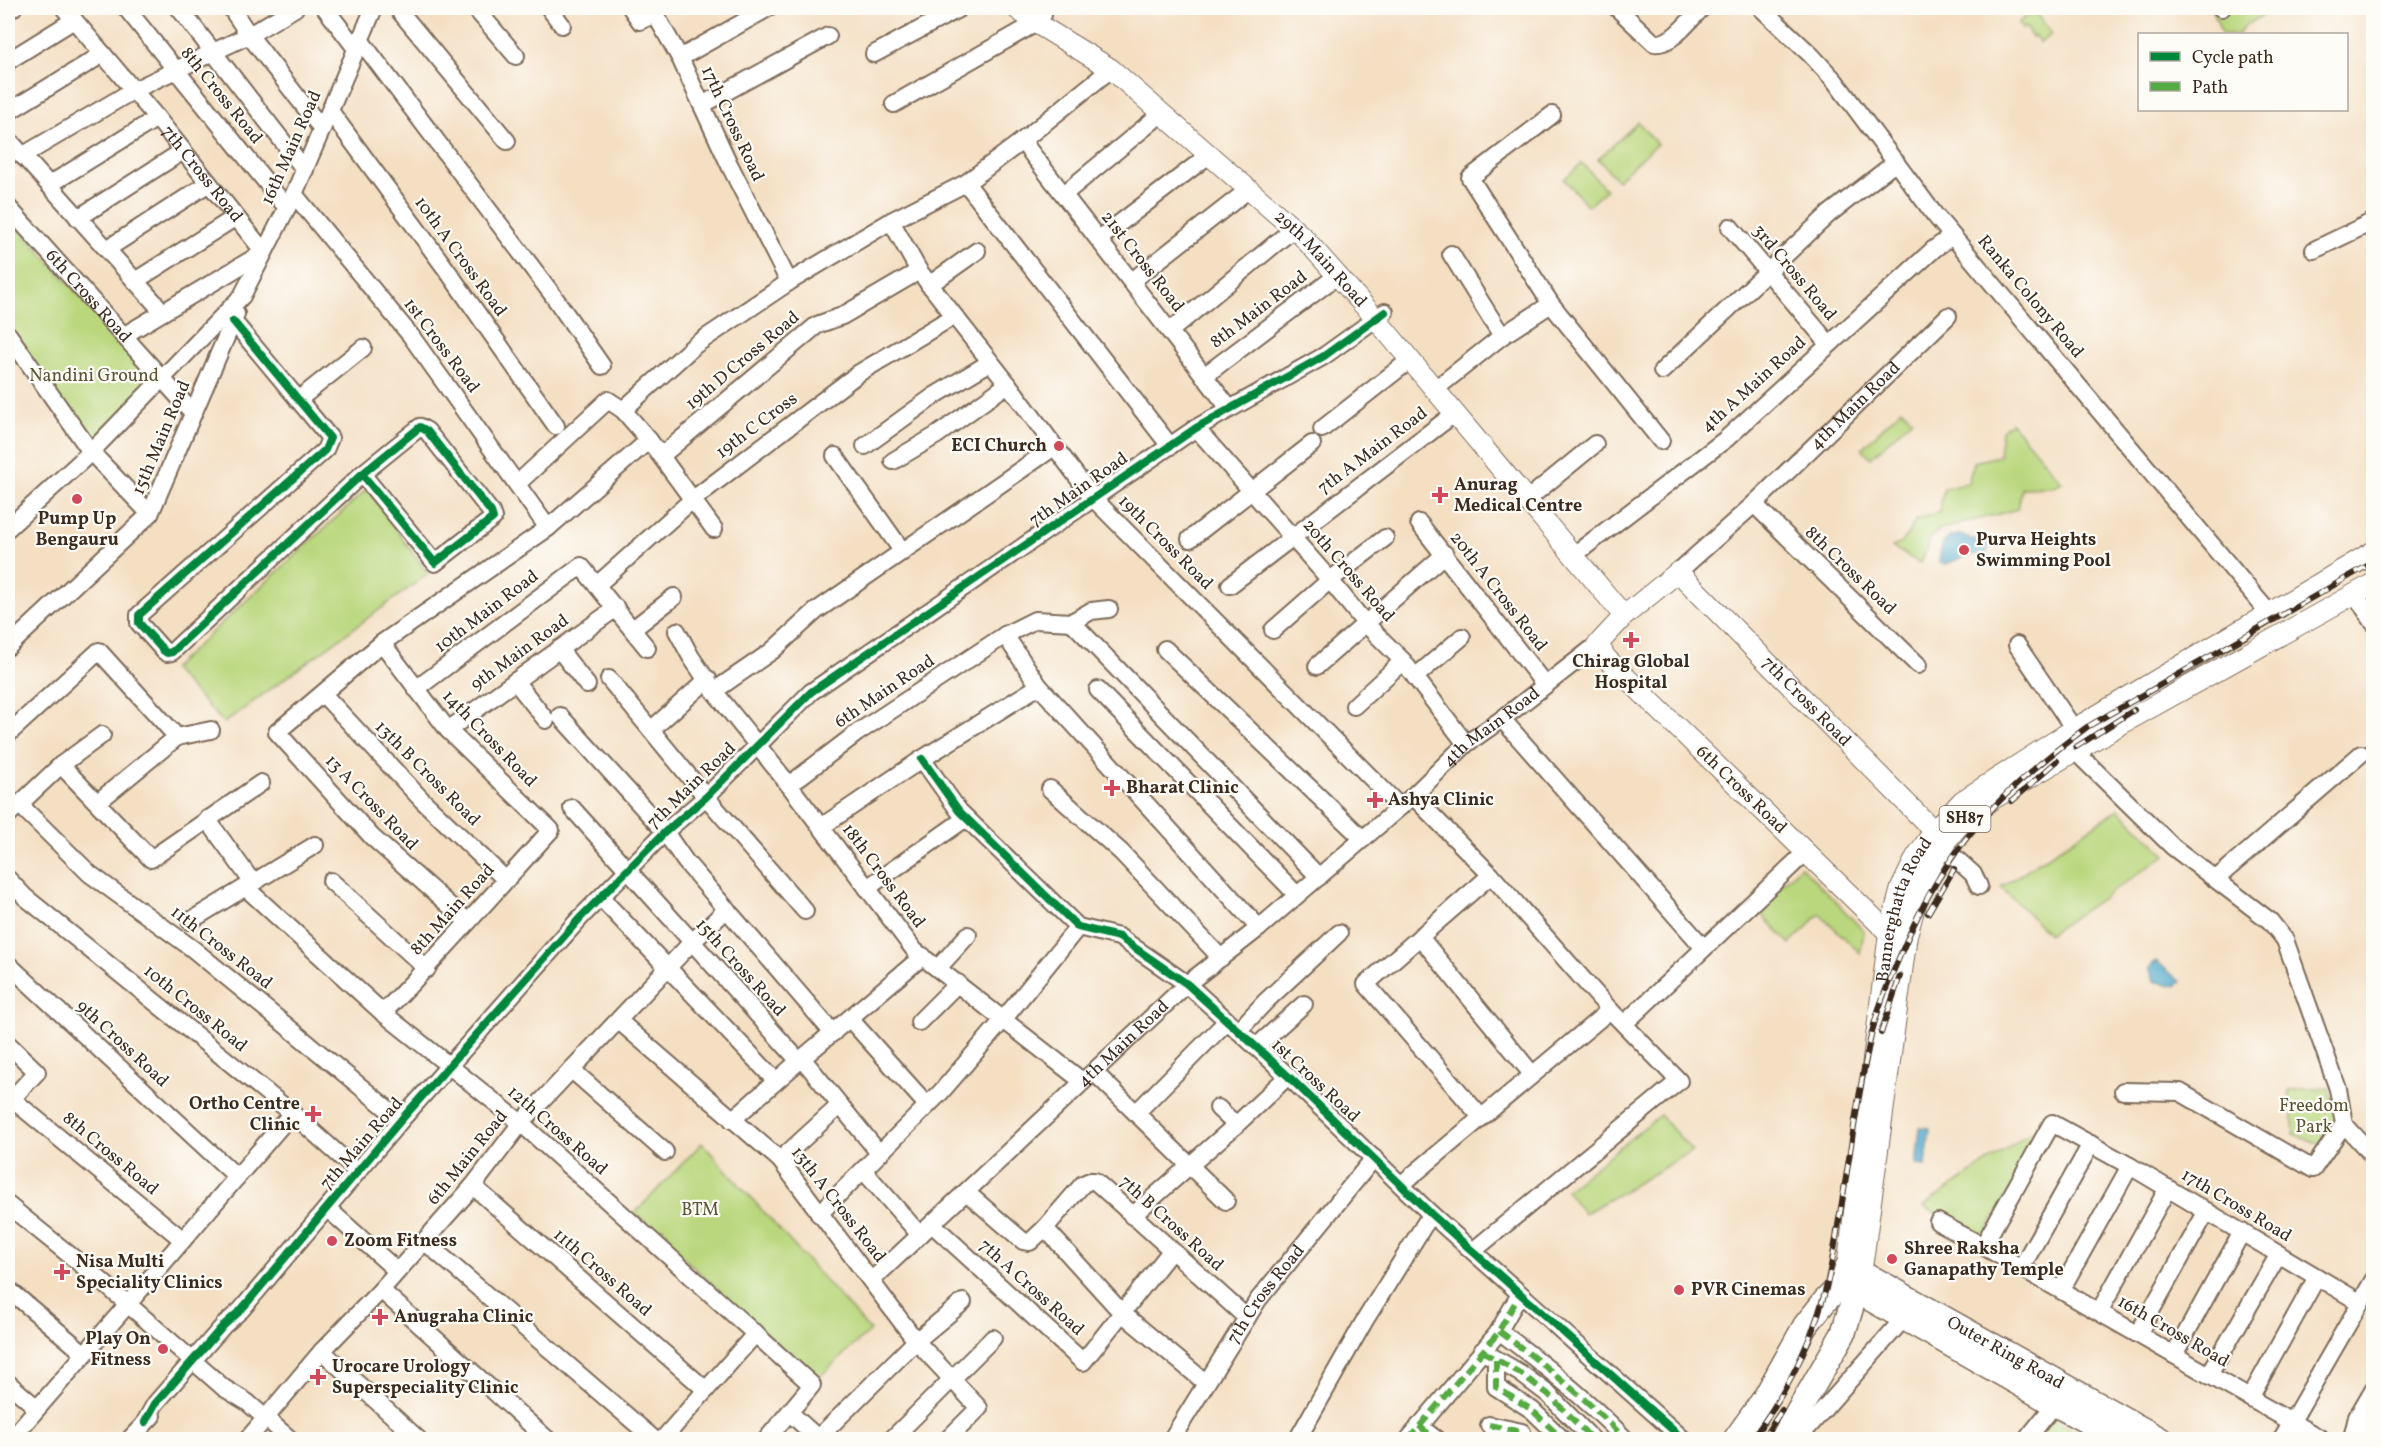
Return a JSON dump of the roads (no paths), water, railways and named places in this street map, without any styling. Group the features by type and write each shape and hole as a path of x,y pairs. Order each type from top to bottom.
{"highway":[{"name":"Outer Ring Road","path":"1852,1278 1905,1317 2114,1438"},
{"name":"Outer Ring Road","path":"1852,1278 2161,1440"},
{"path":"1735,1440 1765,1398 1805,1326 1825,1301 1852,1278"},
{"name":"Bannerghatta Road","path":"1782,1440 1843,1334 1852,1278"}],"main road":[{"name":"29th Main Road","path":"1017,8 1038,15 1119,63 1319,238 1439,386 1535,493 1578,552"},
{"name":"29th Main Road","path":"1038,15 1111,69 1303,237 1381,316 1410,360 1439,386 1454,414 1629,612"},
{"name":"Bannerghatta Road","path":"1939,844 1962,801 2074,729 2373,551"},
{"name":"4th Main Road","path":"1598,644 1629,612 1678,572"},
{"name":"7th Cross Road","path":"1678,572 1939,844"},
{"name":"Bannerghatta Road","path":"1852,1278 1898,934 1901,888 1916,858 1939,844 1962,822 1993,799 2147,709 2373,583"},
{"name":"6th Cross Road","path":"1598,644 1606,658 1805,854 1898,934"}],"street":[{"path":"8,11 13,8"},
{"name":"8th Cross Road","path":"126,8 176,70 290,201"},
{"path":"179,8 304,170"},
{"path":"231,8 249,35 322,129"},
{"path":"326,8 359,45 552,294 602,366"},
{"name":"16th Main Road","path":"8,528 91,452 242,296 290,201 374,8"},
{"path":"397,8 507,141"},
{"path":"475,8 516,56"},
{"path":"549,8 562,25"},
{"name":"17th Cross Road","path":"631,8 640,21 660,11 755,219 789,282"},
{"path":"680,58 768,8"},
{"path":"874,54 960,8"},
{"path":"1617,8 1654,43 1659,44 1669,40 1702,8"},
{"name":"Ranka Colony Road","path":"1761,8 1835,81 1952,236 2269,613"},
{"path":"22,156 134,90 249,35 284,10"},
{"path":"8,61 69,14"},
{"name":"7th Cross Road","path":"69,14 157,118 264,252"},
{"path":"894,104 1038,15"},
{"path":"702,105 828,36"},
{"path":"8,112 103,54"},
{"path":"623,410 695,345 789,282 891,221 966,183 1111,69"},
{"name":"10th A Cross Road","path":"330,111 449,273 556,426"},
{"path":"1064,194 1162,113"},
{"path":"1552,116 1470,178 1551,304 1661,441"},
{"path":"49,185 157,118"},
{"path":"8,139 163,312"},
{"name":"21st Cross Road","path":"1022,141 1229,408"},
{"path":"78,218 183,151"},
{"path":"1099,239 1209,155"},
{"path":"1662,371 1829,214 1896,162"},
{"path":"107,249 209,183"},
{"path":"966,183 1170,446"},
{"path":"1132,281 1248,190"},
{"name":"1st Cross Road","path":"290,201 411,336 548,528"},
{"name":"6th Cross Road","path":"8,207 193,413"},
{"path":"135,281 236,217"},
{"path":"2314,250 2373,220"},
{"name":"19th Cross Road","path":"891,221 929,285 1008,384 1093,498 1406,801 1491,875 1610,1010 1679,1081 1473,1251"},
{"name":"3rd Cross Road","path":"1730,227 1829,344"},
{"path":"1170,331 1293,229"},
{"name":"4th A Main Road","path":"1578,552 1726,439 1829,344 1952,236"},
{"path":"929,285 977,251"},
{"path":"123,336 264,252"},
{"path":"1451,254 1502,336"},
{"name":"19th D Cross Road","path":"661,456 817,324 842,316 919,271"},
{"name":"8th Main Road","path":"1204,376 1338,275"},
{"name":"15th Main Road","path":"8,647 150,514 242,296"},
{"path":"1439,386 1502,336 1551,304"},
{"name":"19th C Cross","path":"597,585 692,500 859,374 954,316"},
{"name":"7th Main Road","path":"129,1440 160,1408 199,1360 230,1331 241,1310 357,1171 581,917 665,832 706,797 812,692 1196,428 1324,356 1381,316"},
{"name":"4th Main Road","path":"1678,572 1754,504 1948,316"},
{"path":"233,321 330,438 328,446 139,615 138,623 166,653 172,652 362,474 416,429 423,428 491,512 493,518 435,563 362,474"},
{"path":"8,335 91,452 150,514"},
{"path":"298,400 363,348"},
{"path":"1322,429 1410,360"},
{"path":"864,446 934,396 989,363"},
{"path":"893,461 937,435 1008,384"},
{"path":"518,483 608,400 623,410 650,440 714,529"},
{"name":"7th A Main Road","path":"1230,585 1454,414"},
{"name":"20th Cross Road","path":"1196,428 1364,622 1403,661 1466,744"},
{"path":"323,694 382,643 548,528 650,440"},
{"path":"1190,539 1312,444"},
{"path":"1535,493 1595,444"},
{"path":"651,730 711,685 772,651 816,611 1054,447"},
{"path":"835,456 903,552"},
{"name":"8th Cross Road","path":"1754,504 1918,665"},
{"name":"20th A Cross Road","path":"1419,524 1445,554 1545,685"},
{"path":"1273,630 1330,580 1385,538"},
{"path":"1317,666 1364,622 1445,554"},
{"name":"10th Main Road","path":"416,689 581,566 597,585"},
{"path":"597,585 647,648"},
{"path":"2355,594 2373,623"},
{"path":"633,629 674,597"},
{"name":"9th Main Road","path":"448,730 616,608"},
{"path":"1109,609 1091,610 1072,622 1319,877"},
{"name":"6th Main Road","path":"789,785 857,733 1005,635 1035,620 1072,622"},
{"name":"18th Cross Road","path":"677,631 691,657 711,685 915,951 1003,1020 1088,1076 1136,1113 1226,1201"},
{"path":"1005,635 1039,686 1259,928"},
{"path":"1414,676 1462,638"},
{"name":"14th Cross Road","path":"382,643 448,730 550,831"},
{"name":"4th Main Road","path":"872,1280 1187,984 1259,928 1319,877 1406,801 1466,744 1502,720 1598,644"},
{"path":"2017,645 2074,729"},
{"path":"559,649 587,685"},
{"path":"1165,649 1363,838"},
{"path":"8,734 99,651 177,737"},
{"path":"1354,706 1403,661"},
{"path":"609,679 706,797 805,911"},
{"path":"514,681 665,832 685,861 833,1033"},
{"path":"821,827 922,759 1039,686"},
{"path":"1098,690 1297,895"},
{"name":"13 A Cross Road","path":"323,694 277,732 372,837 467,921"},
{"name":"13th B Cross Road","path":"323,694 422,800 506,880"},
{"path":"1502,720 1704,948"},
{"path":"98,802 177,737 211,730"},
{"path":"13,810 61,765 102,735"},
{"path":"2075,751 2173,847 2270,921 2285,940 2338,1089 2344,1124 2373,1157"},
{"path":"2216,879 2361,754"},
{"path":"819,1214 927,1105 1003,1020 1078,927 966,818 922,759"},
{"path":"61,765 152,859 261,783"},
{"path":"1050,789 1121,852 1221,958"},
{"name":"15th Cross Road","path":"572,808 691,943 799,1060 806,1063 879,1153"},
{"name":"11th Cross Road","path":"13,810 90,874 193,949 401,1120"},
{"path":"867,888 966,818"},
{"name":"12th Cross Road","path":"207,819 250,886 383,1013 521,1123 812,1385 790,1413"},
{"name":"8th Main Road","path":"383,1013 427,969 467,921 550,831"},
{"path":"190,921 315,845"},
{"path":"1624,1024 1805,854"},
{"path":"1481,1117 1366,984 1491,875"},
{"name":"10th Cross Road","path":"8,879 25,897 292,1113 357,1171"},
{"path":"331,881 427,969"},
{"path":"601,898 776,1082"},
{"name":"6th Main Road","path":"247,1440 322,1351 381,1290 473,1186 521,1123 691,943 727,909"},
{"name":"1st Cross Road","path":"1078,927 1119,937 1187,984 1288,1076 1431,1214 1684,1440"},
{"path":"1136,1113 1233,1026 1266,1001 1339,933"},
{"path":"938,968 968,935"},
{"path":"1420,937 1532,1074"},
{"path":"732,1120 799,1060 923,956"},
{"name":"9th Cross Road","path":"8,964 237,1177"},
{"path":"920,1022 958,983"},
{"path":"1256,1047 1304,1004"},
{"path":"1402,1184 1610,1010"},
{"path":"850,1019 927,1105"},
{"name":"13th A Cross Road","path":"619,1021 780,1160 916,1341 979,1408 947,1440"},
{"path":"8,1044 37,1072 10,1101"},
{"path":"572,1070 665,1152"},
{"path":"1132,1216 1288,1076"},
{"path":"2123,1091 2180,1092 2313,1169 2344,1124"},
{"name":"8th Cross Road","path":"10,1101 183,1240"},
{"path":"780,1160 840,1105"},
{"path":"1218,1108 1236,1125"},
{"path":"10,1440 292,1113"},
{"name":"17th Cross Road","path":"1983,1246 2052,1123 2168,1188 2361,1303"},
{"path":"2021,1268 2091,1144"},
{"name":"7th Cross Road","path":"1171,1440 1258,1300 1374,1158"},
{"path":"2061,1290 2130,1166"},
{"path":"863,1170 926,1230"},
{"name":"7th B Cross Road","path":"1045,1228 1083,1184 1095,1181 1171,1251 1248,1317"},
{"name":"11th Cross Road","path":"473,1186 706,1390"},
{"path":"2099,1312 2168,1188"},
{"path":"966,1192 1023,1241 1030,1242 1045,1228 1122,1314 1206,1383"},
{"path":"8,1193 199,1360 230,1382 247,1402 291,1440"},
{"path":"8,1205 131,1300"},
{"path":"327,1208 398,1271"},
{"path":"2138,1334 2207,1211"},
{"path":"1297,1440 1365,1320 1431,1214"},
{"name":"16th Cross Road","path":"1938,1222 2323,1440"},
{"name":"7th A Cross Road","path":"926,1230 1083,1362 1122,1314"},
{"path":"2174,1355 2242,1232"},
{"path":"424,1241 655,1440"},
{"path":"1122,1314 1171,1251"},
{"path":"2209,1375 2279,1254"},
{"path":"2250,1398 2317,1277"},
{"path":"2281,1440 2373,1279"},
{"path":"8,1289 86,1354"},
{"path":"381,1290 548,1440"},
{"path":"1408,1440 1499,1331 1521,1294"},
{"path":"766,1440 790,1413 819,1439 916,1341 963,1302"},
{"path":"1797,1440 1905,1317"},
{"path":"1499,1331 1593,1405 1626,1440"},
{"path":"662,1440 756,1333"},
{"path":"891,1440 993,1338"},
{"path":"322,1351 419,1440"},
{"path":"1482,1351 1520,1373 1548,1394 1593,1440"},
{"path":"1496,1360 1496,1387 1532,1410 1563,1440"},
{"path":"8,1383 38,1408"},
{"path":"2351,1437 2357,1417 2373,1388"},
{"path":"2026,1440 2055,1404"},
{"path":"1489,1425 1522,1436 1532,1410"},
{"path":"2351,1437 2373,1415"},
{"path":"1419,1426 1437,1440"}],"water":[{"name":"Purva Heights Swimming Pool","path":"1961,535 1972,540 1981,537 1989,544 1987,554 1970,555 1946,564 1939,563 1941,545 1951,536"},
{"path":"2156,961 2181,982 2176,986 2154,981 2149,968"},
{"path":"1920,1127 1930,1128 1926,1166 1916,1165"}],"railway":[{"path":"1751,1440 1774,1407 1793,1373 1817,1318 1832,1259 1862,1081 1874,1025 1889,982 1919,915 1956,852 1977,825 2027,775 2087,727 2374,562"},
{"path":"2076,747 2134,710"},
{"path":"2012,801 2057,761"},
{"path":"1928,913 1954,869"},
{"path":"1881,1033 1900,976"},
{"path":"1762,1440 1782,1410"}],"place":[{"name":"ECI Church","path":"1059,446"},
{"name":"Anurag Medical Centre","path":"1440,495"},
{"name":"Pump Up Bengauru","path":"77,499"},
{"name":"Purva Heights Swimming Pool","path":"1964,550"},
{"name":"Chirag Global Hospital","path":"1631,640"},
{"name":"Bharat Clinic","path":"1112,788"},
{"name":"Ashya Clinic","path":"1375,800"},
{"name":"Ortho Centre Clinic","path":"313,1114"},
{"name":"Zoom Fitness","path":"332,1241"},
{"name":"Shree Raksha Ganapathy Temple","path":"1892,1259"},
{"name":"Nisa Multi Speciality Clinics","path":"62,1272"},
{"name":"PVR Cinemas","path":"1679,1290"},
{"name":"Anugraha Clinic","path":"380,1317"},
{"name":"Play On Fitness","path":"163,1349"},
{"name":"Urocare Urology Superspeciality Clinic","path":"318,1377"}],"park label":[{"name":"Nandini Ground","path":"94,376"},
{"name":"Freedom Park","path":"2314,1116"},
{"name":"BTM","path":"700,1210"}]}
